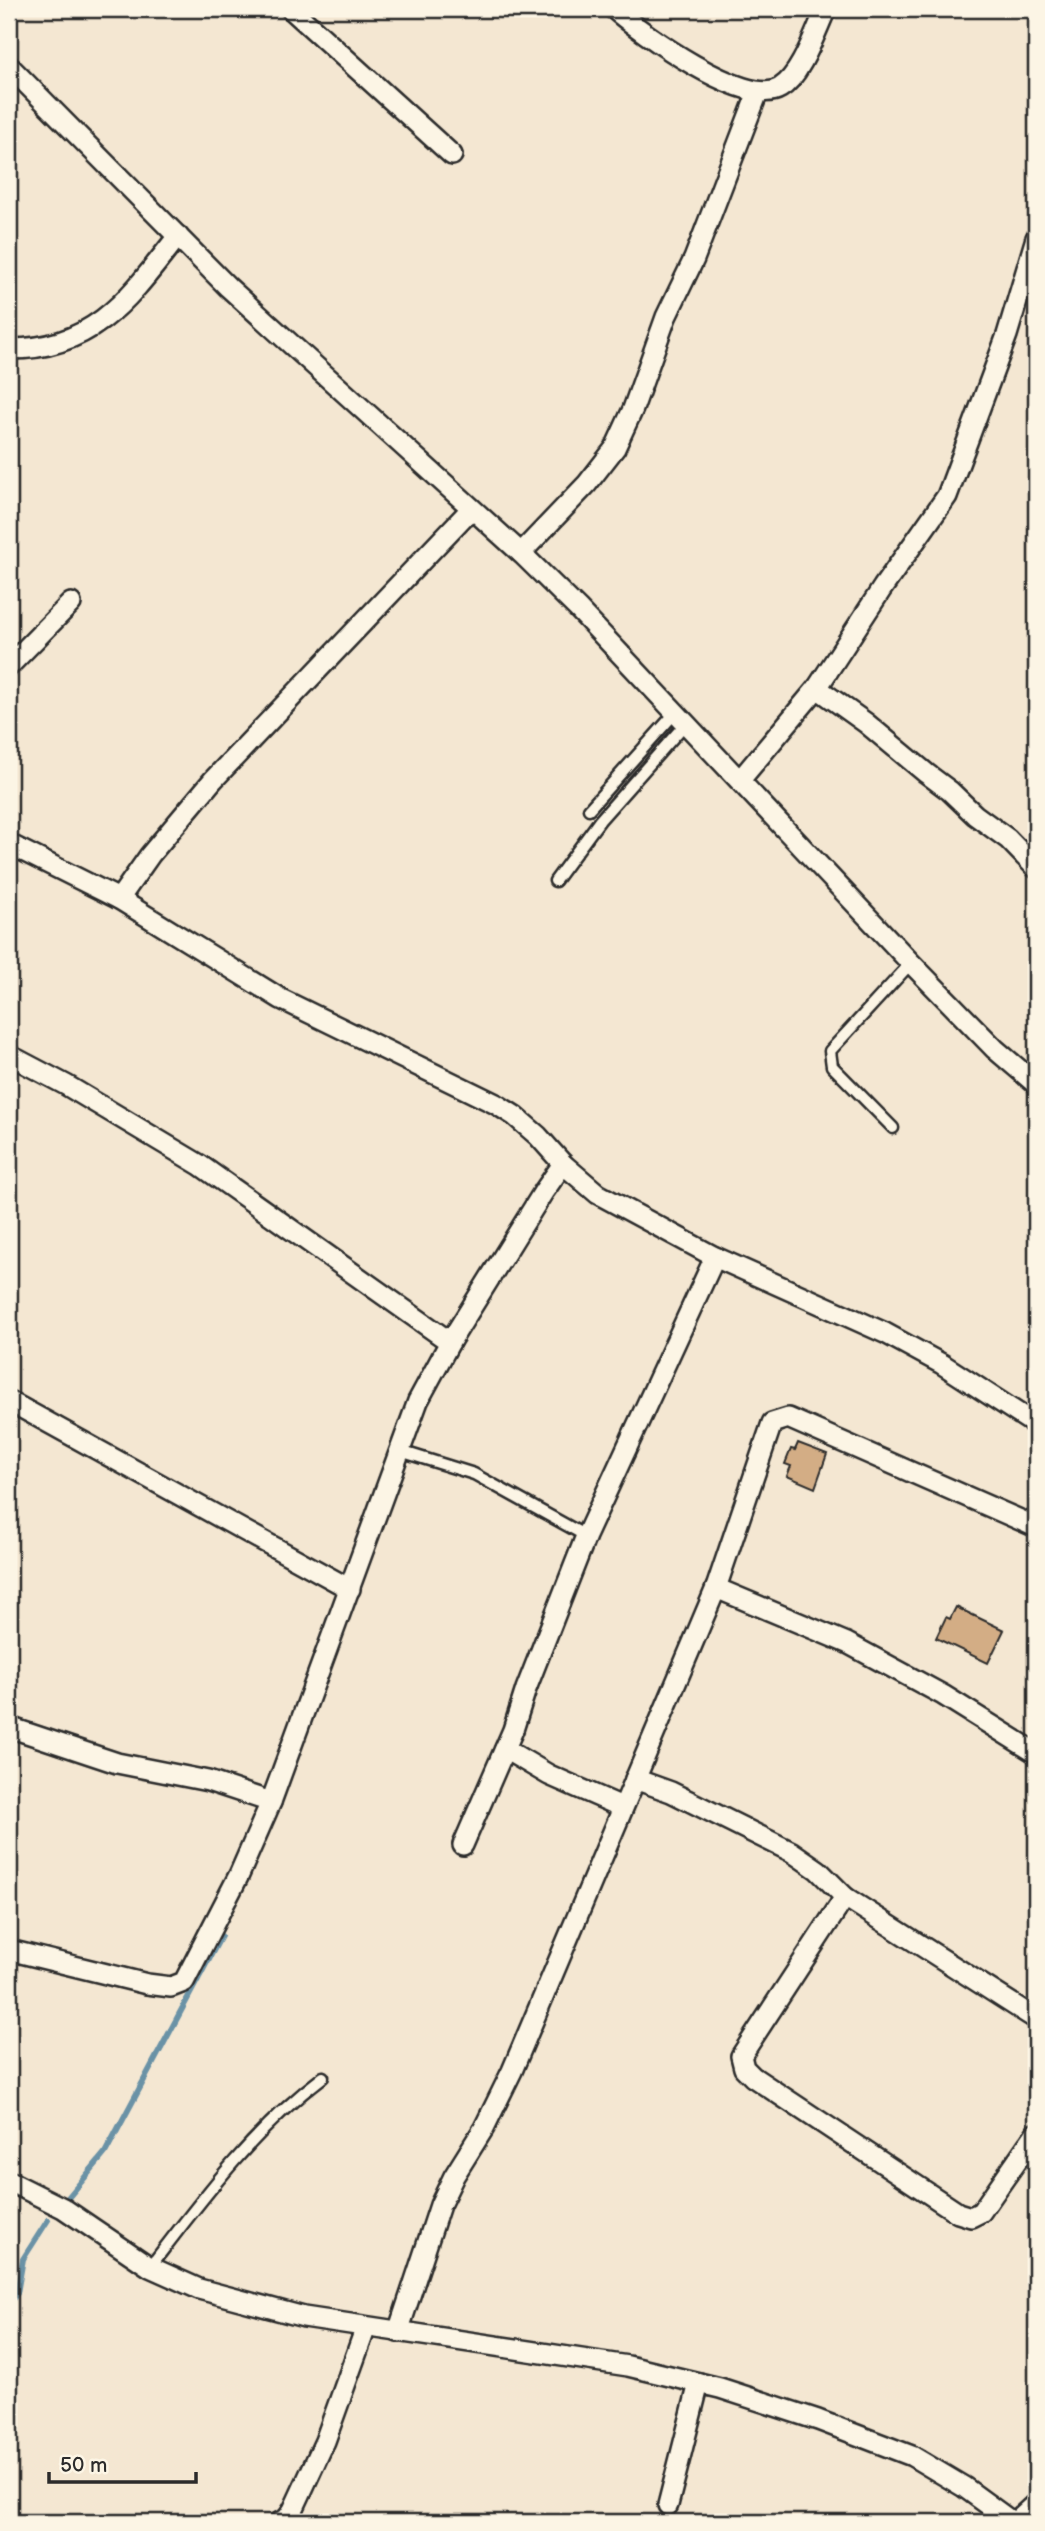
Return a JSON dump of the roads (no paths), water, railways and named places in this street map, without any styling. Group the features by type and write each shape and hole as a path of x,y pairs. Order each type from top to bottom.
{"street":[{"path":"291,9 452,155"},
{"path":"614,9 689,63 758,92 773,91 788,82 804,57 826,9"},
{"path":"9,66 228,287 521,553 578,609 911,963 995,1049 1036,1084"},
{"path":"521,553 587,484 615,448 633,409 666,317 694,259 758,92"},
{"path":"9,349 33,349 86,332 106,318 137,287 178,236"},
{"path":"740,780 817,688 947,496 1032,265 1036,237"},
{"path":"119,899 150,855 213,780 471,509"},
{"path":"9,666 71,603"},
{"path":"817,688 866,723 1035,864"},
{"path":"9,844 119,899 281,999 496,1104 538,1136 563,1164 598,1194 715,1256 886,1333 942,1364 1036,1425"},
{"path":"9,1055 66,1085 200,1165 450,1342"},
{"path":"9,1950 147,1984 171,1987 184,1982 239,1875 271,1802 418,1401 450,1342 563,1164"},
{"path":"463,1844 505,1749 586,1536 715,1256"},
{"path":"9,1401 351,1589"},
{"path":"398,2332 440,2206 454,2176 484,2128 512,2071 716,1588 772,1423 788,1418 1036,1527"},
{"path":"716,1588 847,1643 943,1695 1036,1753"},
{"path":"9,1727 117,1763 208,1781 271,1802"},
{"path":"505,1749 549,1775 622,1807"},
{"path":"635,1779 671,1792 792,1852 818,1870 845,1897 1036,2019"},
{"path":"845,1897 741,2056 744,2068 753,2077 958,2213 971,2217 981,2212 1036,2133"},
{"path":"9,2181 62,2208 150,2267 199,2289 304,2317 628,2366 699,2383 818,2420 912,2456 964,2487 1014,2522 1036,2503"},
{"path":"280,2522 287,2519 293,2510 325,2441 366,2327"},
{"path":"668,2505 699,2383"}],"lane":[{"path":"589,809 682,717"},
{"path":"555,881 682,717"},
{"path":"893,1128 832,1066 830,1051 911,963"},
{"path":"400,1451 474,1474 586,1536"},
{"path":"150,2267 216,2180 303,2092 323,2077"}],"waterway":[{"path":"67,2199 105,2153 221,1936"},
{"path":"9,2304 17,2293 23,2259 48,2220"}]}
